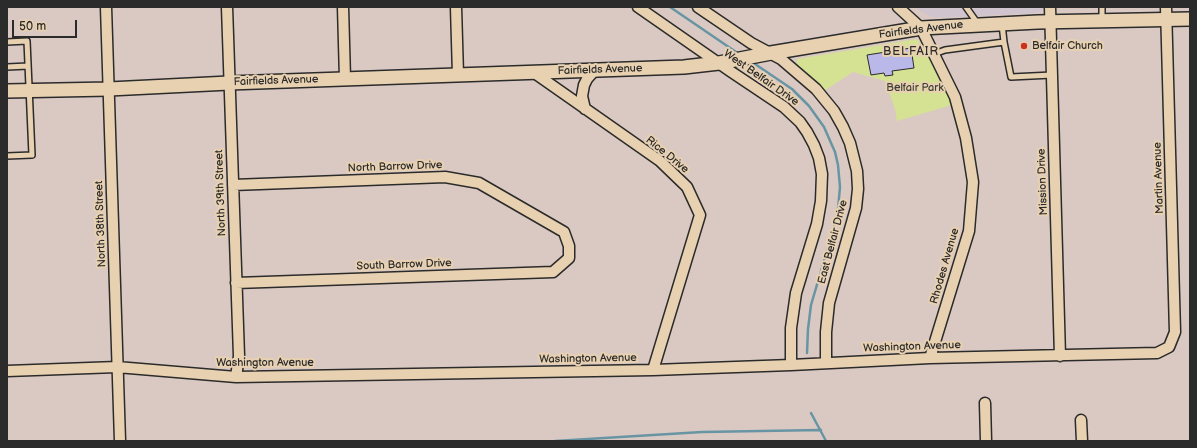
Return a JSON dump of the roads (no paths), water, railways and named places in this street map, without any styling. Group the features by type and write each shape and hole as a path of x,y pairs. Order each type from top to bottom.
{"street":[{"name":"North 38th Street","path":"106,7 120,441"},
{"name":"North 39th Street","path":"227,7 239,356 236,377"},
{"path":"343,7 345,79"},
{"path":"456,7 458,75"},
{"name":"West Belfair Drive","path":"638,7 723,63 769,96 792,114 808,132 818,158 822,174 821,200 817,224 795,298 791,328 791,365"},
{"name":"East Belfair Drive","path":"698,7 765,54 781,59 816,89 828,103 847,135 856,164 858,189 856,208 829,303 826,332 826,363"},
{"name":"Rhodes Avenue","path":"898,7 921,28 955,97 966,138 973,182 969,231 930,358"},
{"name":"Mission Drive","path":"1050,7 1060,356"},
{"name":"Fairfields Avenue","path":"7,92 109,89 229,82 684,67 723,63 765,54 921,28 978,24 1102,21 1166,13 1190,19"},
{"name":"Martin Avenue","path":"1166,13 1175,332 1169,347"},
{"path":"585,109 582,96 584,85 595,70"},
{"name":"Rice Drive","path":"533,72 660,161 687,187 700,215 653,370"},
{"name":"North Barrow Drive","path":"233,185 444,177 479,183 564,232 569,246 569,258"},
{"name":"South Barrow Drive","path":"236,283 553,272 569,258"},
{"name":"Washington Avenue","path":"7,371 117,368 236,377 653,370 930,358 1157,353 1169,347"},
{"path":"985,403 986,441"},
{"path":"1081,420 1082,441"}],"lane":[{"path":"966,7 978,24"},
{"path":"1102,7 1102,21"},
{"path":"1002,24 1011,77 1052,75"},
{"path":"7,42 27,41 32,155 7,156"},
{"path":"934,54 945,50 1004,42"},
{"path":"7,67 28,66"}],"waterway":[{"path":"670,7 739,54"},
{"path":"752,62 792,89 809,106 824,127 835,152 838,165 840,187 838,209 811,305 807,353"},
{"path":"811,413 826,441"},
{"path":"555,441 702,432 821,430"}],"place":[{"name":"Belfair Church","path":"1024,46"}],"district":[{"name":"BELFAIR","path":"911,52"}],"park label":[{"name":"Belfair Park","path":"915,88"}]}
